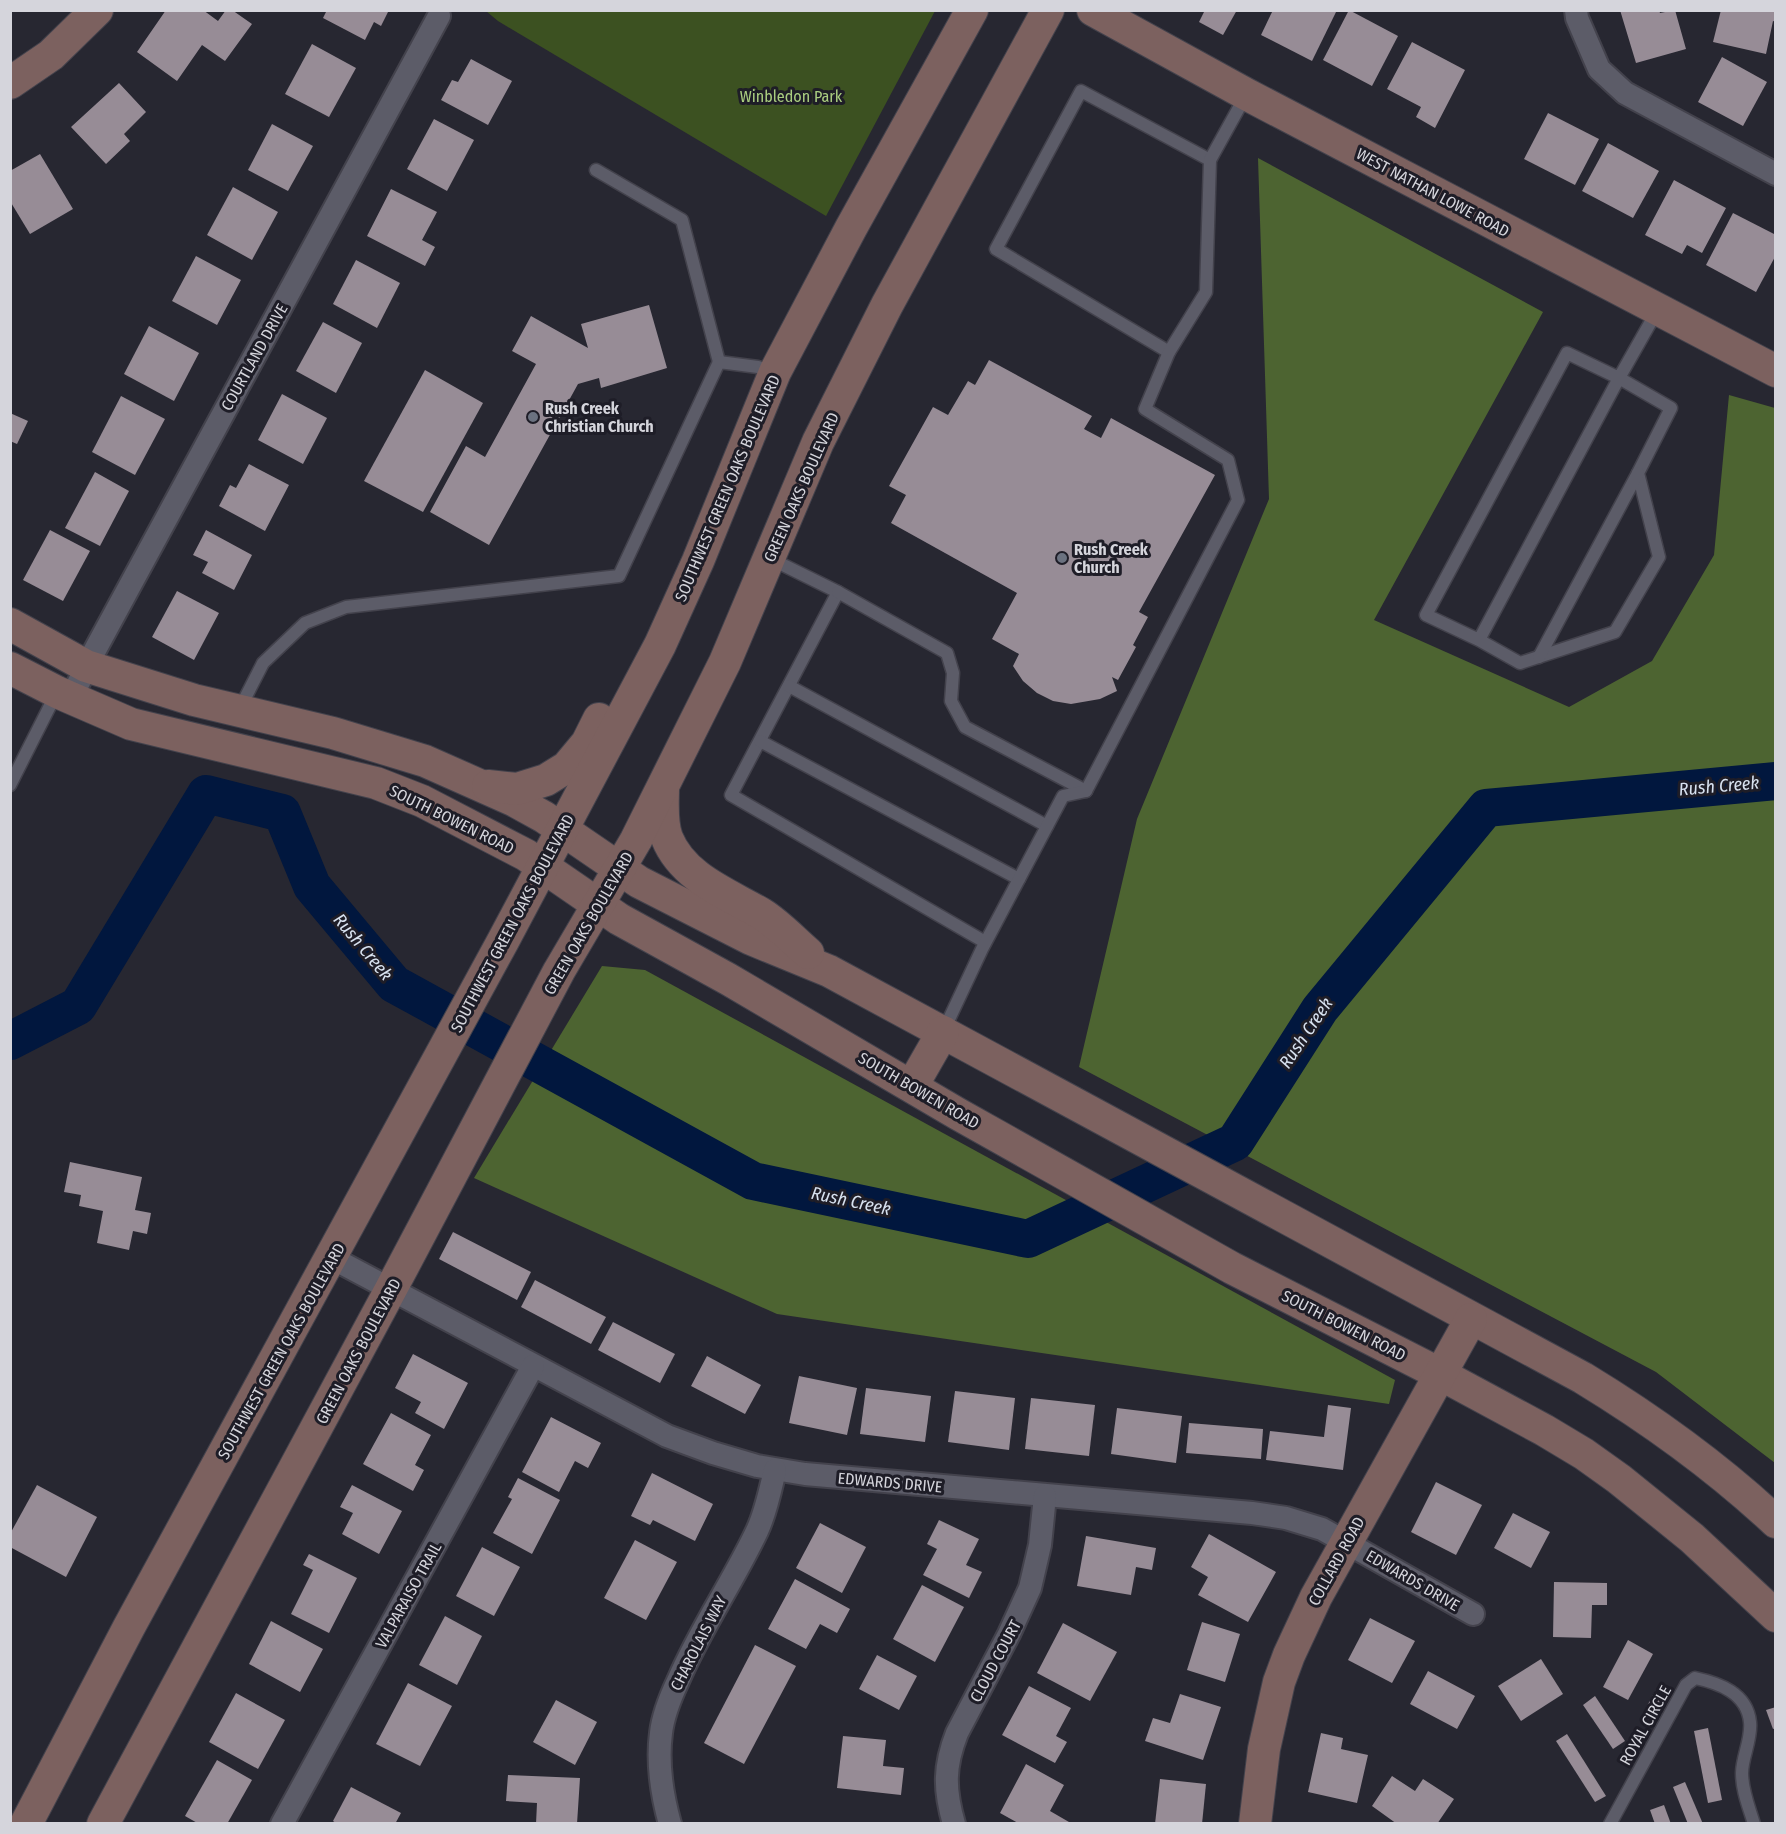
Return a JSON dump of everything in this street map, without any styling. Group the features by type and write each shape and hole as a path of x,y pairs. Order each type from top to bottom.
{"main road":[{"path":"10,83 51,55 97,10"},
{"name":"SOUTHWEST GREEN OAKS BOULEVARD","path":"26,1824 145,1598 332,1258 660,645 698,561 775,372 851,228 972,10"},
{"name":"GREEN OAKS BOULEVARD","path":"103,1824 559,971 620,869 663,787 724,662 818,442 887,305 1048,10"},
{"name":"WEST NATHAN LOWE ROAD","path":"1093,10 1246,93 1776,371"},
{"path":"478,785 517,789 546,780 567,767 587,743 635,651 698,561"},
{"path":"10,624 86,666 194,700 333,733 424,761 515,801 544,817 639,882 752,939 829,971 1583,1378 1621,1401 1708,1464 1776,1522"},
{"name":"SOUTH BOWEN ROAD","path":"10,668 64,695 131,724 376,783 422,801 526,855 619,919 728,979 958,1114 1232,1268 1440,1374 1584,1454 1692,1538 1776,1616"},
{"path":"234,749 238,712"},
{"path":"663,787 666,837 679,858 705,883 764,915 829,971"},
{"path":"912,1086 943,1032"},
{"name":"COLLARD ROAD","path":"1255,1824 1264,1749 1279,1682 1302,1625 1471,1319"}],"street":[{"path":"1576,10 1577,18 1599,69 1626,93 1776,174"},
{"name":"COURTLAND DRIVE","path":"64,695 86,666 439,16"},
{"name":"EDWARDS DRIVE","path":"332,1258 667,1436 713,1454 775,1470 831,1477 1269,1515 1322,1529 1473,1614"},
{"name":"VALPARAISO TRAIL","path":"282,1824 532,1366"},
{"name":"CHAROLAIS WAY","path":"670,1824 664,1805 659,1753 665,1710 686,1662 756,1532 769,1496 775,1470"},
{"name":"CLOUD COURT","path":"954,1824 946,1792 946,1778 952,1747 957,1733 1021,1611 1030,1588 1040,1545 1045,1496"}],"lane":[{"path":"1169,352 996,249 1082,91 1210,160"},
{"path":"1086,791 1238,500 1228,460 1145,409 1169,352 1206,292 1210,160 1246,93"},
{"path":"238,712 263,663 305,623 346,607 619,576 719,362 682,220 596,170"},
{"path":"1479,640 1618,378 1658,310"},
{"path":"1539,657 1671,408 1567,353 1426,615 1479,640 1520,663 1539,657 1616,632 1659,557 1638,473"},
{"path":"719,362 758,367 775,372"},
{"path":"769,558 838,592 947,653 953,673 951,701 965,728 1086,791"},
{"path":"838,592 731,795 986,942"},
{"path":"789,686 1047,826"},
{"path":"10,785 64,695"},
{"path":"760,741 1019,879"},
{"path":"943,1032 986,942 1063,796 1086,791"},
{"name":"ROYAL CIRCLE","path":"1610,1824 1686,1685 1695,1678 1715,1683 1735,1694 1744,1704 1750,1722 1742,1771 1743,1789 1754,1824"}],"green space":[{"name":"Winbledon Park","path":"486,11 935,11 826,216 498,21"},
{"path":"1258,158 1543,312 1374,620 1569,707 1652,661 1714,555 1729,395 1775,408 1775,1463 1656,1372 1079,1067 1137,819 1269,499"},
{"path":"602,966 645,970 1395,1380 1389,1404 777,1314 474,1178"}],"building":[{"path":"166,10 203,10 218,21 226,10 232,10 252,24 225,61 202,45 177,81 137,52"},
{"path":"327,10 389,10 381,26 374,22 365,40 323,18"},
{"path":"1205,10 1237,10 1223,35 1199,22"},
{"path":"1273,10 1337,10 1312,61 1261,35"},
{"path":"1349,10 1398,36 1372,86 1323,60"},
{"path":"1620,10 1659,10 1660,13 1675,10 1686,49 1636,63"},
{"path":"1721,10 1776,10 1776,22 1773,21 1766,54 1713,42"},
{"path":"1412,42 1465,70 1435,128 1416,117 1421,107 1387,89"},
{"path":"312,44 356,68 329,117 285,94"},
{"path":"1722,57 1767,82 1743,126 1698,102"},
{"path":"471,59 512,81 488,125 441,100 452,80 458,82"},
{"path":"119,83 146,112 124,134 130,141 106,164 71,127"},
{"path":"1548,113 1599,139 1575,185 1524,159"},
{"path":"434,119 474,140 447,191 407,169"},
{"path":"272,124 313,146 288,191 248,170"},
{"path":"1608,143 1659,171 1633,218 1582,191"},
{"path":"40,154 73,209 30,234 10,201 10,171"},
{"path":"1674,180 1726,208 1702,253 1687,245 1682,254 1645,235"},
{"path":"233,187 278,212 252,260 207,235"},
{"path":"391,189 437,212 422,240 435,247 425,266 367,236"},
{"path":"1733,213 1776,235 1776,255 1756,292 1706,265"},
{"path":"196,256 241,280 217,325 172,301"},
{"path":"356,260 400,283 377,328 333,304"},
{"name":"Rush Creek Christian Church","path":"649,305 667,368 601,388 599,378 578,384 489,545 430,512 466,446 485,457 536,364 512,351 531,316 588,348 581,324"},
{"path":"323,322 362,343 336,393 296,371"},
{"path":"149,326 199,353 174,401 124,374"},
{"name":"Rush Creek Church","path":"989,360 1092,416 1084,429 1101,438 1111,418 1215,475 1139,612 1148,617 1133,645 1136,647 1118,680 1112,677 1117,691 1100,699 1071,704 1053,701 1037,693 1023,681 1013,666 1019,654 992,639 1017,593 891,523 906,495 889,486 933,407 948,415 968,381 975,385"},
{"path":"425,370 483,403 423,512 364,481"},
{"path":"282,394 327,418 303,464 258,440"},
{"path":"121,396 165,419 135,475 92,452"},
{"path":"10,413 28,421 17,444 10,441"},
{"path":"249,464 289,485 265,531 219,506 230,485 236,488"},
{"path":"95,472 129,491 100,546 65,528"},
{"path":"50,530 90,551 63,601 23,580"},
{"path":"206,530 252,555 234,590 202,573 208,562 193,555"},
{"path":"177,591 219,613 194,660 152,637"},
{"path":"70,1162 142,1177 135,1210 151,1213 147,1234 133,1231 129,1250 97,1243 103,1211 79,1206 81,1195 64,1192"},
{"path":"453,1232 531,1272 517,1300 439,1259"},
{"path":"535,1280 606,1317 591,1344 521,1307"},
{"path":"613,1322 675,1354 660,1383 598,1350"},
{"path":"413,1354 468,1383 444,1429 415,1413 421,1402 395,1388"},
{"path":"707,1356 761,1385 745,1414 691,1386"},
{"path":"799,1376 857,1388 847,1435 789,1423"},
{"path":"866,1388 931,1396 925,1442 860,1434"},
{"path":"955,1391 1015,1398 1009,1450 948,1442"},
{"path":"1031,1398 1095,1405 1089,1456 1025,1449"},
{"path":"1328,1405 1351,1408 1343,1470 1266,1460 1270,1431 1324,1437"},
{"path":"1117,1408 1182,1416 1176,1463 1111,1454"},
{"path":"391,1413 431,1435 415,1465 424,1470 413,1491 363,1464"},
{"path":"551,1417 601,1443 588,1468 575,1461 559,1492 522,1472"},
{"path":"1189,1423 1263,1429 1261,1459 1186,1453"},
{"path":"652,1473 713,1504 695,1541 653,1520 650,1525 631,1516"},
{"path":"518,1478 560,1500 532,1554 493,1533 512,1499 508,1497"},
{"path":"1436,1482 1482,1505 1456,1555 1411,1532"},
{"path":"37,1485 97,1517 66,1577 10,1547 10,1534"},
{"path":"352,1485 402,1511 379,1554 342,1534 353,1513 340,1507"},
{"path":"1513,1513 1550,1532 1531,1568 1494,1548"},
{"path":"939,1520 979,1539 966,1565 982,1572 969,1598 923,1575 937,1549 927,1544"},
{"path":"820,1523 866,1547 842,1593 796,1568"},
{"path":"1209,1534 1276,1572 1248,1622 1198,1595 1208,1577 1191,1567"},
{"path":"1086,1536 1156,1548 1152,1570 1136,1567 1131,1595 1077,1586"},
{"path":"635,1540 677,1562 646,1620 604,1598"},
{"path":"482,1547 520,1567 494,1616 456,1596"},
{"path":"309,1554 357,1578 329,1633 291,1614 313,1570 303,1565"},
{"path":"795,1579 850,1609 837,1633 820,1624 806,1649 768,1629"},
{"path":"1554,1582 1607,1583 1607,1605 1592,1605 1591,1638 1553,1637"},
{"path":"922,1585 964,1607 935,1662 893,1639"},
{"path":"445,1616 482,1636 457,1685 419,1665"},
{"path":"1370,1618 1415,1641 1392,1683 1348,1660"},
{"path":"271,1621 323,1649 300,1692 249,1664"},
{"path":"1202,1622 1240,1634 1225,1682 1187,1670"},
{"path":"1063,1623 1117,1652 1090,1701 1037,1673"},
{"path":"1628,1640 1653,1654 1628,1700 1603,1687"},
{"path":"755,1645 796,1666 744,1764 704,1743"},
{"path":"877,1655 917,1676 899,1710 859,1689"},
{"path":"1541,1659 1563,1694 1521,1721 1498,1686"},
{"path":"1428,1671 1475,1696 1457,1729 1410,1704"},
{"path":"408,1683 452,1706 420,1766 376,1744"},
{"path":"1029,1686 1071,1708 1056,1736 1067,1742 1055,1763 1002,1735"},
{"path":"236,1693 285,1720 258,1769 209,1742"},
{"path":"1654,1693 1665,1698 1656,1716 1645,1710"},
{"path":"1180,1694 1221,1707 1203,1760 1145,1741 1153,1718 1170,1723"},
{"path":"1595,1696 1625,1741 1613,1749 1583,1705"},
{"path":"556,1700 597,1722 575,1765 533,1742"},
{"path":"1776,1707 1776,1728 1773,1729 1766,1710"},
{"path":"1708,1728 1722,1800 1708,1803 1694,1731"},
{"path":"1321,1733 1343,1738 1341,1749 1368,1755 1357,1803 1308,1792"},
{"path":"1567,1734 1606,1796 1595,1802 1556,1741"},
{"path":"843,1736 886,1740 883,1766 904,1768 901,1795 837,1788"},
{"path":"217,1760 252,1780 227,1824 199,1824 185,1816"},
{"path":"1026,1764 1064,1785 1050,1811 1069,1822 1068,1824 1020,1824 1000,1813"},
{"path":"508,1775 580,1778 577,1824 536,1824 537,1803 506,1801"},
{"path":"1392,1776 1415,1791 1423,1779 1454,1799 1437,1824 1397,1824 1372,1806"},
{"path":"1160,1779 1206,1784 1202,1824 1155,1824"},
{"path":"1685,1782 1703,1824 1688,1824 1673,1787"},
{"path":"351,1787 401,1813 395,1824 337,1824 333,1821"},
{"path":"1664,1805 1671,1824 1655,1824 1650,1810"}],"waterway":[{"name":"Rush Creek","path":"10,1041 78,1006 206,794 282,813 312,886 394,984 753,1181 1028,1239 1235,1142 1320,1009 1486,808 1776,781"}],"place":[{"name":"Rush Creek Christian Church","path":"533,417"},
{"name":"Rush Creek Church","path":"1062,558"}]}
